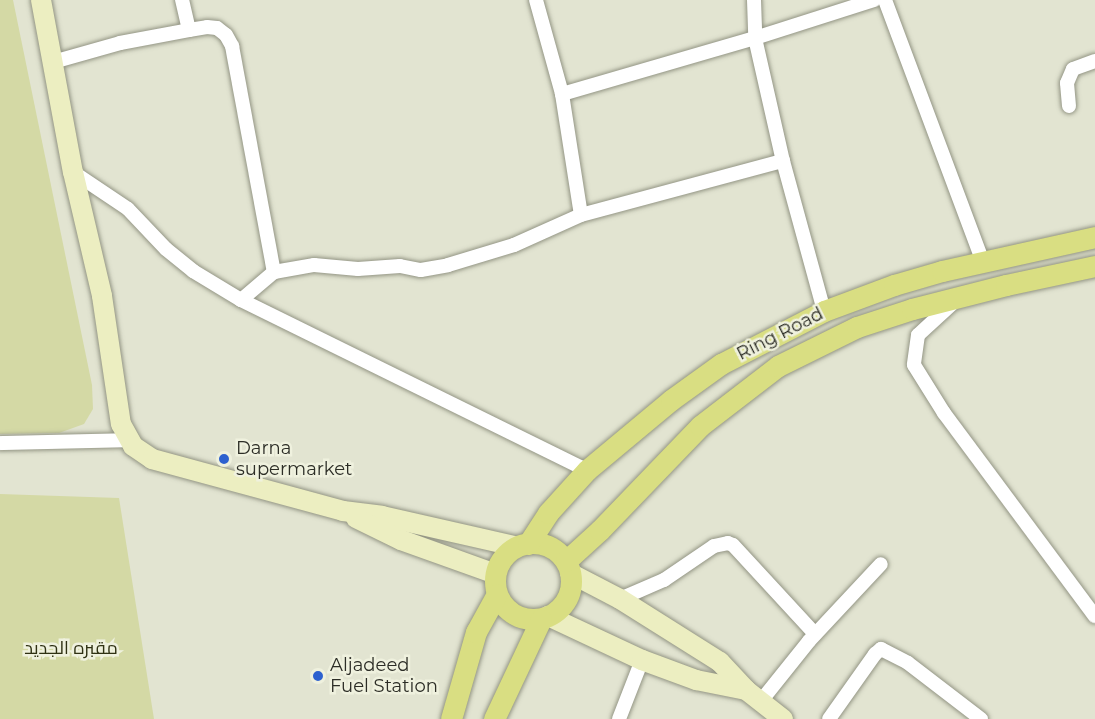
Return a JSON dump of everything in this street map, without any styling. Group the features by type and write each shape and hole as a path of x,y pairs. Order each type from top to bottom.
{"main road":[{"path":"41,0 73,172 102,296 121,423 128,440 138,452 152,459 343,511 382,516 523,545 549,547 568,567 720,662 753,695 783,719"},
{"name":"Ring Road","path":"523,545 587,470 671,400 721,364 824,310 894,285 1095,237"},
{"name":"Ring Road","path":"568,567 600,530 700,426 778,366 857,327 958,297 1095,267"},
{"path":"343,511 496,584 504,606 514,614 527,619 544,618 560,609 568,598 571,586 568,567"},
{"path":"451,719 476,632 496,584 503,558 523,545"},
{"path":"544,618 642,660 721,687 753,695"},
{"path":"494,719 544,618"}],"street":[{"path":"182,0 189,30"},
{"path":"536,0 562,94 581,215"},
{"path":"754,0 754,38 783,161 824,310"},
{"path":"562,94 874,0"},
{"path":"885,0 983,262"},
{"path":"53,62 120,43 207,27 217,28 226,35 232,46 274,272"},
{"path":"1069,106 1067,83 1073,69 1095,60"},
{"path":"241,300 274,272 314,265 358,269 400,266 421,270 448,265 505,248 581,215 783,161"},
{"path":"73,172 128,209 166,249 193,271 241,300 587,470"},
{"path":"958,297 918,335 914,365 944,413 1095,616"},
{"path":"0,443 128,440"},
{"path":"620,600 664,580 714,546 728,543 733,545 815,634"},
{"path":"753,695 881,564"},
{"path":"829,719 875,654 881,649 908,663 981,719"},
{"path":"620,719 642,660"}],"green space":[{"path":"0,0 13,0 92,385 93,409 84,424 59,433 0,434"},
{"name":"مقبره الجديد","path":"0,494 119,498 154,719 0,719"}],"place":[{"name":"Darna supermarket","path":"224,459"},
{"name":"Aljadeed Fuel Station","path":"318,676"}]}
